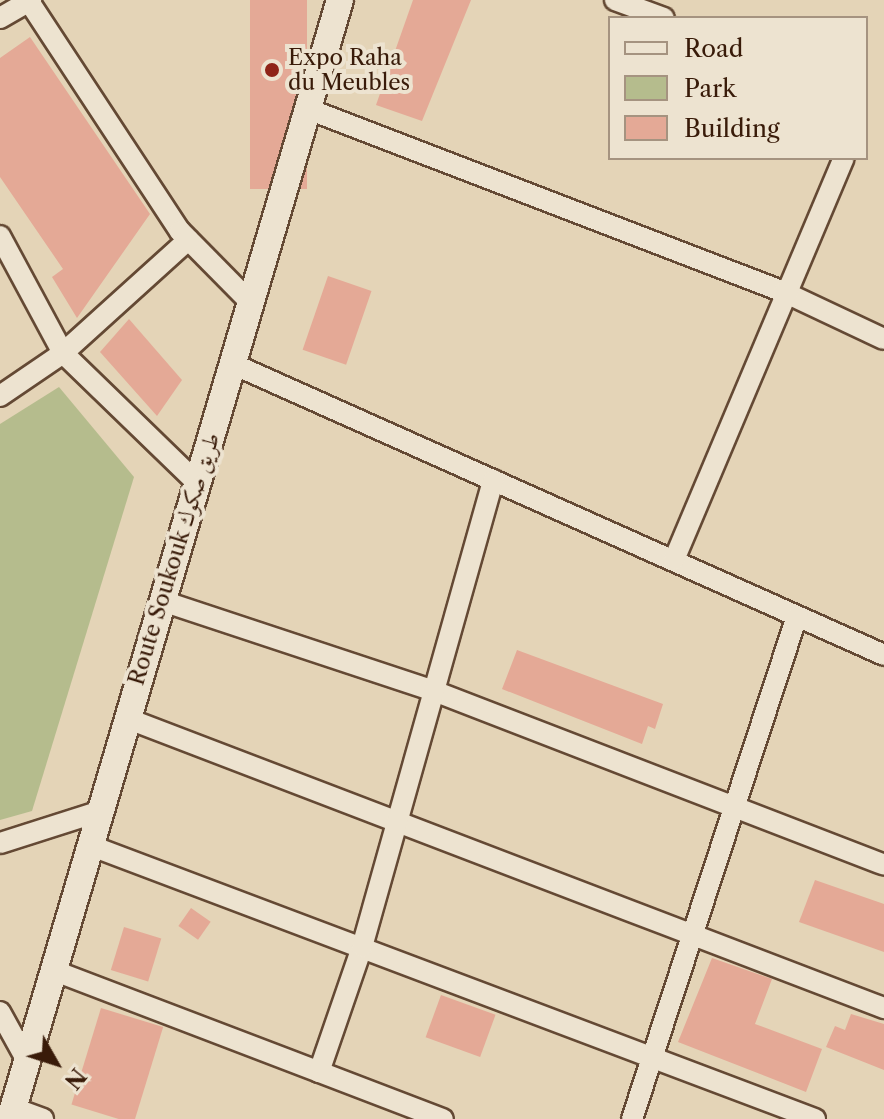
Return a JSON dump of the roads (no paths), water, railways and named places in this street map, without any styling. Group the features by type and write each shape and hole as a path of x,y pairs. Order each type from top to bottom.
{"street":[{"path":"0,18 29,0 188,240 251,303"},
{"name":"Route Soukouk طريق صكوك","path":"12,1113 98,812 340,0"},
{"path":"615,0 659,16"},
{"path":"308,109 784,292 884,339"},
{"path":"674,560 784,292 843,160"},
{"path":"0,236 63,353 197,483"},
{"path":"0,396 63,353 188,240"},
{"path":"233,364 884,655"},
{"path":"319,1072 362,947 493,480"},
{"path":"162,601 434,691 884,865"},
{"path":"632,1119 738,808 797,616"},
{"path":"126,718 884,1008"},
{"path":"0,843 98,812"},
{"path":"89,845 652,1054 815,1119"},
{"path":"55,971 443,1119"},
{"path":"0,1012 27,1061"},
{"path":"12,1113 43,1119"}],"place":[{"name":"Expo Raha du Meubles","path":"272,70"}]}
